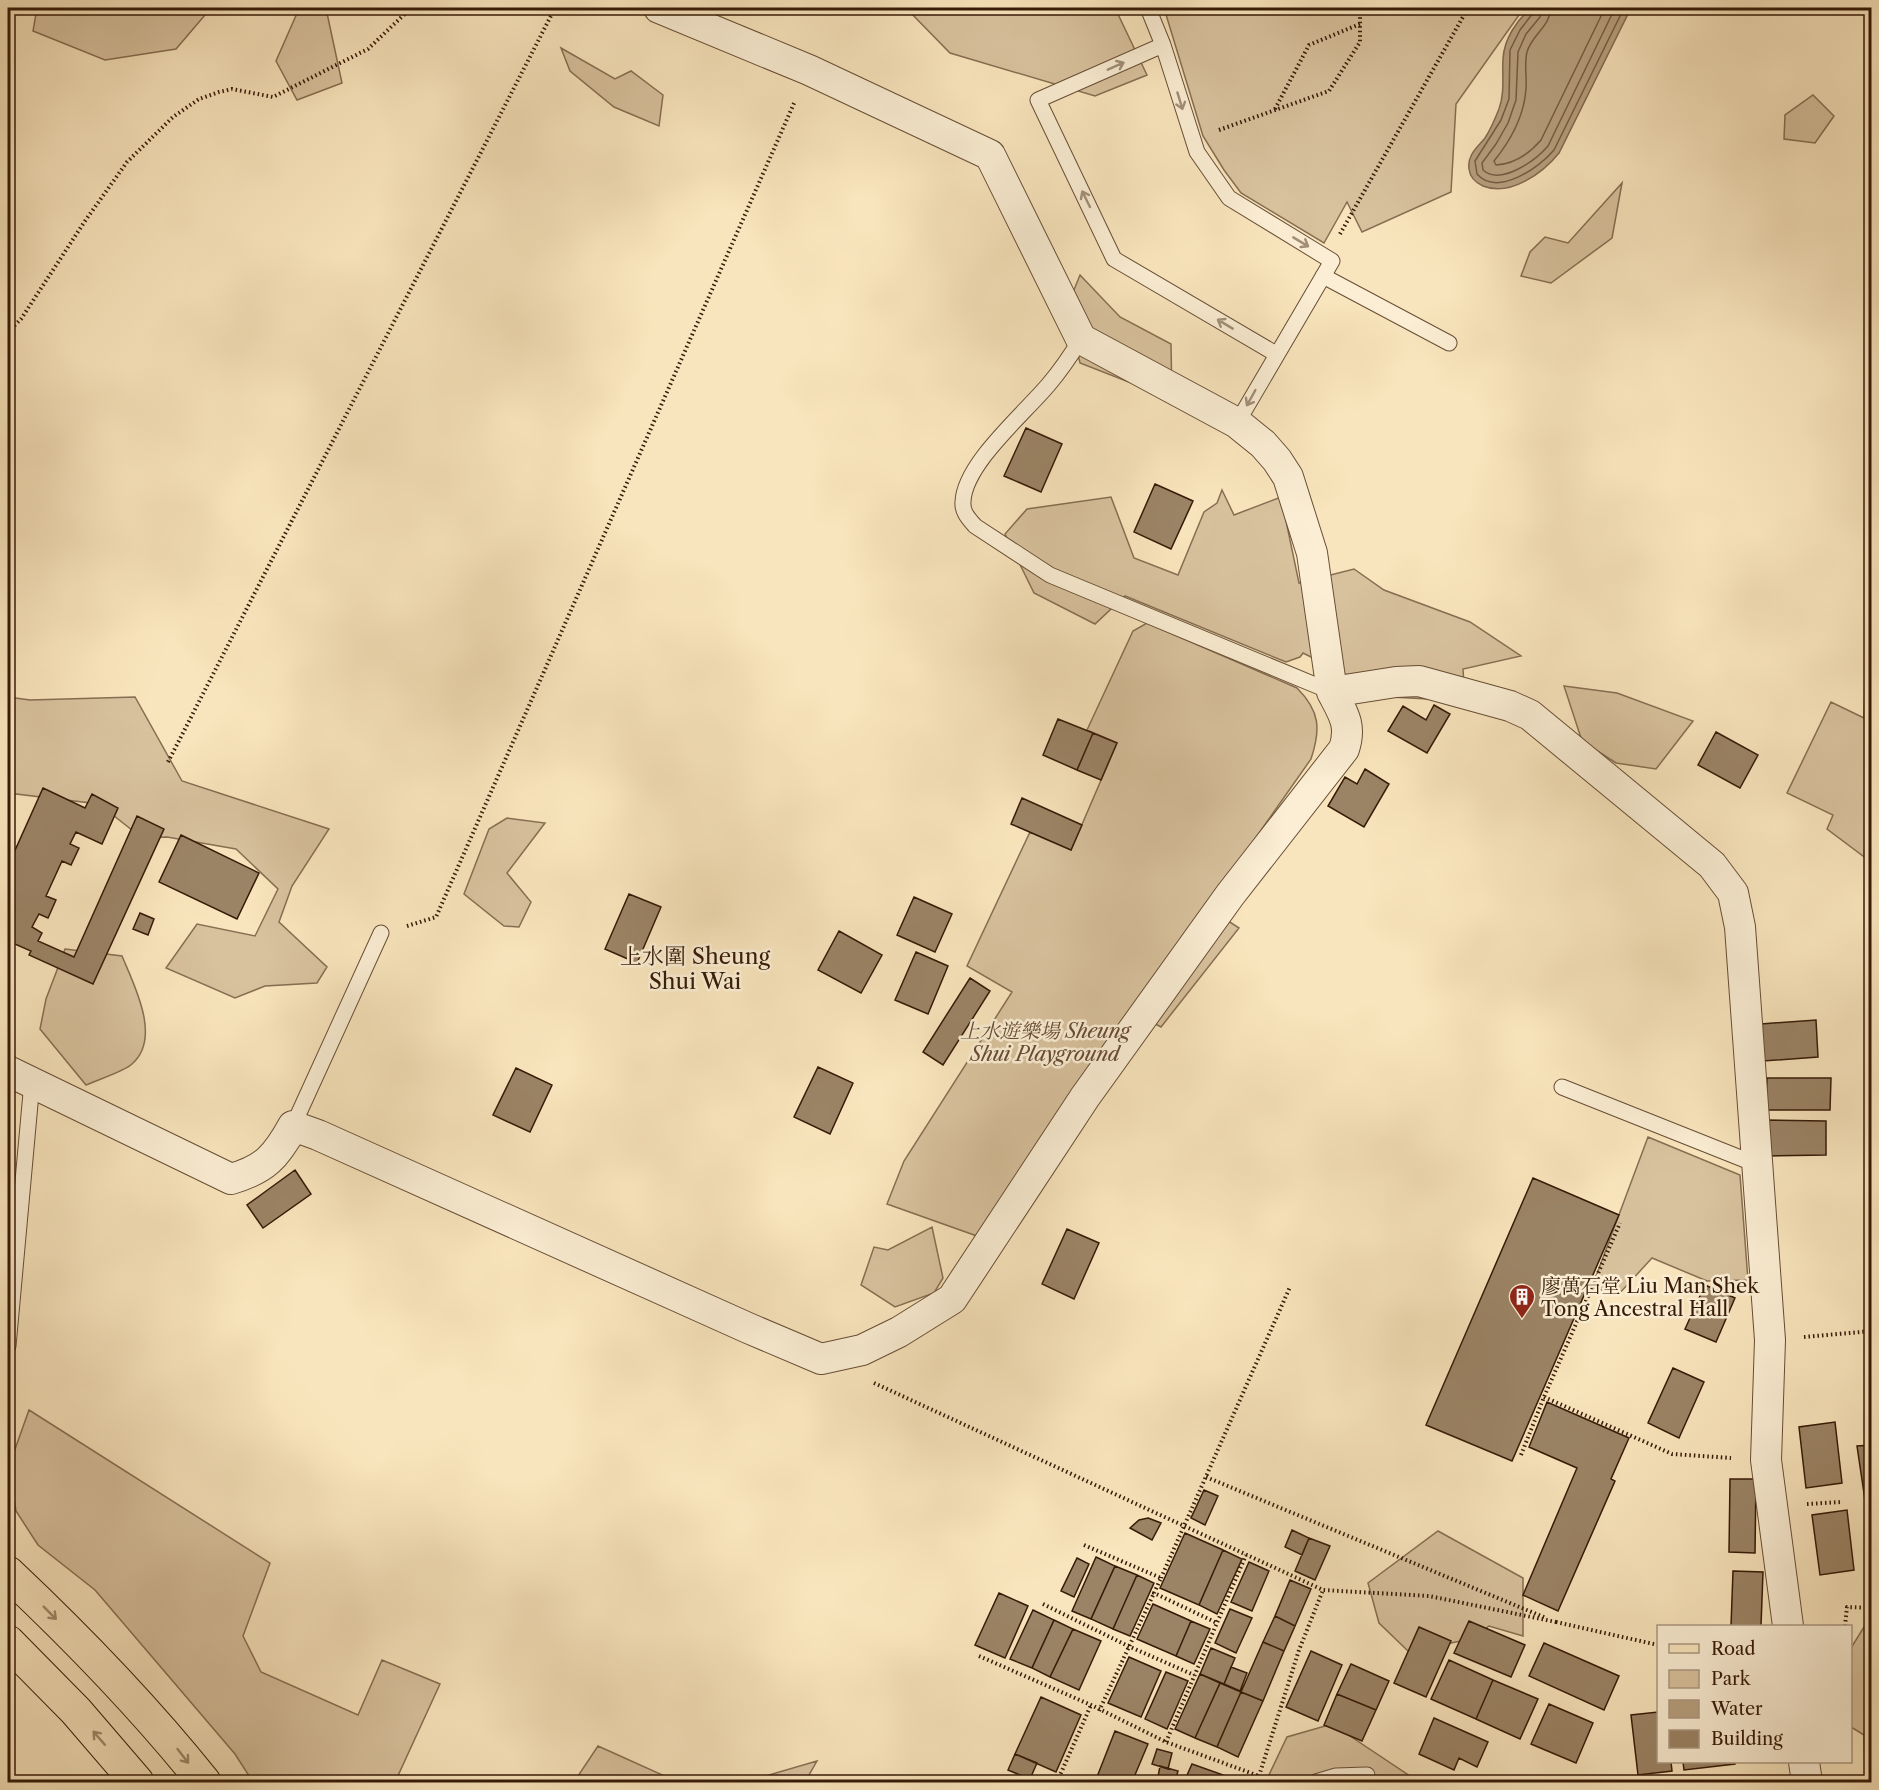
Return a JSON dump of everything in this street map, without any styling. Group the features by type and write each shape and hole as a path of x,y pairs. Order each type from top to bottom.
{"main road":[{"path":"8,1573 125,1690 173,1743 204,1782"},
{"path":"8,1641 76,1712 137,1782"}],"street":[{"path":"20,1077 231,1179 253,1172 279,1151 293,1126 318,1135 821,1359 862,1350 899,1332 952,1299 1099,1078 1230,895 1344,749 1348,737 1348,724 1332,692 1312,553 1288,477 1263,444 1237,423 1081,339 990,155 809,70 658,8"},
{"path":"1332,692 1396,682 1419,681 1510,706 1530,715 1712,865 1733,893 1740,927 1770,1340 1767,1460 1788,1625"},
{"path":"1804,1763 1807,1782"}],"lane":[{"path":"1148,8 1163,45 1197,152 1229,198 1332,261 1237,423"},
{"path":"1163,45 1038,100 1114,259 1276,354"},
{"path":"1323,276 1449,343"},
{"path":"1081,339 1049,384 980,462 965,486 962,505 967,516 975,526 993,539 1050,575 1332,692"},
{"path":"293,1126 381,933"},
{"path":"8,1346 20,1077"},
{"path":"1562,1087 1758,1165"},
{"path":"1316,1782 1336,1776 1367,1775"}],"path":[{"path":"8,332 21,319 85,220 127,162 173,117 199,99 226,90 241,90 273,97 368,49 411,8"},
{"path":"168,762 555,8"},
{"path":"1213,132 1329,91 1360,42 1360,8"},
{"path":"1327,258 1468,8"},
{"path":"1274,110 1309,45 1360,24"},
{"path":"436,917 809,70"},
{"path":"1521,1455 1620,1223"},
{"path":"1100,1711 1290,1287"},
{"path":"1770,1340 1872,1331"},
{"path":"874,1382 1323,1590 1429,1596 1657,1645"},
{"path":"1544,1397 1672,1454 1767,1460"},
{"path":"1206,1477 1556,1622"},
{"path":"1084,1545 1161,1578"},
{"path":"1166,1742 1246,1555"},
{"path":"1259,1776 1299,1650 1323,1590"},
{"path":"1154,1593 1217,1623"},
{"path":"1043,1604 1128,1646 1194,1675"},
{"path":"1845,1625 1847,1608 1872,1608"},
{"path":"979,1656 1091,1705 1166,1742 1259,1776 1267,1782"},
{"path":"1057,1782 1091,1705"}],"green space":[{"path":"37,8 211,8 176,49 105,60 33,31"},
{"path":"906,8 1115,8 1147,75 1095,96 950,53"},
{"path":"1164,8 1524,8 1456,104 1451,192 1362,232 1347,202 1324,243 1241,193 1224,170 1203,136"},
{"path":"298,11 327,13 342,83 297,100 276,61"},
{"path":"561,48 615,79 631,71 663,95 659,126 614,107 570,71"},
{"path":"1813,95 1834,116 1815,143 1784,139 1785,115"},
{"path":"1622,183 1612,238 1551,283 1521,276 1530,252 1545,237 1568,243"},
{"path":"1080,275 1120,317 1171,344 1172,399 1080,363 1067,307"},
{"path":"1222,490 1234,515 1281,497 1299,583 1354,569 1384,590 1470,622 1521,656 1463,669 1465,701 1391,697 1303,653 1300,657 1286,662 1125,596 1095,624 1034,593 1005,534 1027,509 1111,497 1134,558 1178,575 1204,512 1217,503"},
{"name":"上水遊樂場 Sheung Shui Playground","path":"1147,623 1297,688 1305,696 1314,713 1317,729 1311,759 1207,907 1239,928 1161,1027 1133,1012 977,1236 887,1204 904,1161 1012,992 967,966 1030,832 1071,850 1117,743 1087,730 1133,631"},
{"path":"1564,686 1617,693 1693,721 1656,769 1616,763 1582,741"},
{"path":"1865,690 1872,693 1871,862 1827,829 1833,815 1787,793 1831,702 1864,718"},
{"path":"8,697 30,700 135,697 182,781 329,829 292,886 279,922 327,967 317,983 265,986 235,998 166,968 197,924 255,936 278,889 236,849 167,837 142,838 99,804 8,793"},
{"path":"507,818 545,823 507,873 531,902 519,927 504,926 464,894 489,829"},
{"path":"65,949 122,956 143,1011 145,1040 141,1053 128,1067 86,1085 40,1029 46,999"},
{"path":"1648,1137 1740,1175 1748,1280 1707,1281 1652,1258 1618,1295 1592,1287"},
{"path":"932,1227 943,1278 934,1293 895,1307 861,1285 874,1247 888,1250"},
{"path":"29,1410 270,1563 243,1636 261,1672 358,1715 382,1660 440,1684 396,1780 401,1782 253,1782 235,1754 95,1590 38,1545 16,1511 9,1466"},
{"path":"1438,1531 1523,1578 1523,1636 1489,1626 1472,1639 1408,1651 1379,1623 1368,1583"},
{"path":"1871,1620 1872,1782 1865,1782 1864,1735 1852,1728 1852,1646 1867,1622"},
{"path":"1332,1724 1416,1780 1415,1782 1276,1782 1268,1777 1287,1737"},
{"path":"598,1746 667,1777 664,1782 574,1782"},
{"path":"817,1761 805,1782 745,1782"}],"water":[{"path":"1531,8 1631,8 1559,153 1544,168 1525,181 1515,186 1493,189 1483,186 1474,179 1469,164 1473,152 1493,124 1501,103 1504,52 1509,37 1516,24"}],"building":[{"path":"1026,428 1062,444 1041,492 1004,476"},
{"path":"1155,484 1193,501 1171,549 1134,532"},
{"path":"1434,705 1450,714 1427,753 1388,731 1403,706 1426,720"},
{"path":"1058,719 1093,733 1077,770 1043,755"},
{"path":"1716,732 1758,755 1740,788 1698,765"},
{"path":"1093,733 1117,743 1101,780 1077,770"},
{"path":"1365,769 1389,784 1364,827 1328,806 1345,777 1357,784"},
{"path":"43,788 85,808 92,794 118,808 102,844 76,832 70,844 79,848 71,865 62,861 46,896 56,900 48,918 39,914 32,927 42,933 38,941 74,957 137,816 164,829 93,984 29,955 31,951 8,941 8,866"},
{"path":"1022,798 1082,825 1071,850 1011,824"},
{"path":"181,835 259,873 237,919 159,882"},
{"path":"629,894 661,907 637,963 605,949"},
{"path":"914,897 952,914 935,952 897,935"},
{"path":"140,913 154,919 148,935 133,929"},
{"path":"839,931 882,955 861,993 818,970"},
{"path":"916,952 948,966 928,1014 895,1000"},
{"path":"970,978 990,991 943,1065 923,1052"},
{"path":"1816,1020 1818,1057 1763,1061 1761,1024"},
{"path":"818,1067 853,1083 830,1134 794,1117"},
{"path":"516,1068 552,1085 530,1132 493,1115"},
{"path":"1767,1078 1831,1078 1830,1110 1766,1110"},
{"path":"1767,1120 1826,1121 1826,1155 1767,1156"},
{"path":"295,1170 311,1194 263,1228 247,1205"},
{"name":"廖萬石堂 Liu Man Shek Tong Ancestral Hall","path":"1533,1178 1619,1215 1512,1461 1426,1425"},
{"path":"1067,1229 1099,1243 1074,1299 1042,1284"},
{"path":"1705,1285 1735,1298 1716,1342 1685,1329"},
{"path":"1673,1368 1704,1382 1679,1438 1648,1423"},
{"path":"1547,1402 1629,1438 1611,1479 1615,1481 1558,1611 1523,1595 1577,1468 1529,1447"},
{"path":"1835,1422 1842,1483 1806,1488 1799,1427"},
{"path":"1872,1445 1872,1506 1866,1507 1857,1446"},
{"path":"1730,1479 1756,1479 1755,1553 1729,1552"},
{"path":"1204,1490 1218,1496 1205,1525 1191,1518"},
{"path":"1847,1510 1854,1570 1820,1575 1812,1515"},
{"path":"1148,1518 1161,1523 1152,1540 1130,1528 1139,1520"},
{"path":"1292,1530 1309,1538 1302,1555 1285,1547"},
{"path":"1185,1533 1223,1550 1199,1605 1160,1588"},
{"path":"1309,1538 1330,1546 1315,1580 1295,1571"},
{"path":"1223,1550 1242,1559 1217,1614 1199,1605"},
{"path":"1096,1557 1115,1566 1091,1619 1072,1611"},
{"path":"1077,1558 1089,1564 1074,1597 1061,1591"},
{"path":"1249,1562 1269,1571 1252,1611 1231,1602"},
{"path":"1115,1566 1137,1575 1113,1629 1091,1619"},
{"path":"1733,1571 1763,1572 1761,1625 1731,1625"},
{"path":"1137,1575 1154,1583 1130,1636 1113,1629"},
{"path":"1290,1580 1311,1589 1295,1626 1275,1616"},
{"path":"999,1593 1028,1606 1005,1658 975,1645"},
{"path":"1153,1604 1191,1621 1176,1656 1137,1639"},
{"path":"1230,1609 1252,1618 1236,1653 1215,1643"},
{"path":"1033,1610 1054,1620 1032,1668 1010,1659"},
{"path":"1275,1616 1295,1626 1284,1651 1263,1642"},
{"path":"1054,1620 1073,1629 1050,1677 1032,1668"},
{"path":"1191,1621 1210,1629 1194,1664 1176,1656"},
{"path":"1469,1621 1525,1645 1511,1677 1454,1653"},
{"path":"1419,1627 1451,1641 1426,1697 1394,1683"},
{"path":"1073,1629 1101,1641 1079,1690 1050,1677"},
{"path":"1263,1642 1284,1651 1263,1701 1241,1692"},
{"path":"1544,1643 1619,1676 1604,1710 1529,1676"},
{"path":"1211,1648 1235,1658 1224,1684 1200,1674"},
{"path":"1311,1651 1342,1665 1318,1721 1286,1707"},
{"path":"1129,1657 1161,1671 1141,1717 1108,1703"},
{"path":"1449,1660 1493,1680 1476,1719 1431,1699"},
{"path":"1351,1664 1389,1681 1376,1710 1337,1694"},
{"path":"1231,1667 1247,1673 1240,1691 1224,1684"},
{"path":"1166,1672 1188,1681 1167,1729 1145,1719"},
{"path":"1200,1674 1220,1683 1195,1738 1175,1729"},
{"path":"1493,1680 1538,1699 1520,1739 1476,1719"},
{"path":"1220,1683 1241,1692 1217,1747 1195,1738"},
{"path":"1241,1692 1263,1701 1238,1757 1217,1747"},
{"path":"1337,1694 1376,1710 1362,1741 1324,1725"},
{"path":"1041,1697 1081,1715 1056,1772 1015,1754"},
{"path":"1549,1704 1593,1723 1576,1763 1531,1744"},
{"path":"1657,1712 1657,1763 1671,1763 1672,1771 1638,1775 1631,1715"},
{"path":"1434,1718 1488,1742 1477,1767 1459,1758 1454,1770 1419,1754"},
{"path":"1115,1731 1148,1744 1132,1782 1095,1782"},
{"path":"1157,1749 1172,1753 1168,1769 1152,1764"},
{"path":"1015,1754 1037,1763 1030,1779 1008,1770"},
{"path":"1683,1763 1735,1763 1735,1764 1684,1770"},
{"path":"1192,1764 1240,1781 1184,1782"},
{"path":"1160,1766 1178,1771 1175,1782 1157,1782"}],"place":[{"name":"廖萬石堂 Liu Man Shek Tong Ancestral Hall","path":"1522,1320"}],"district":[{"name":"上水圍 Sheung Shui Wai","path":"695,968"}]}
